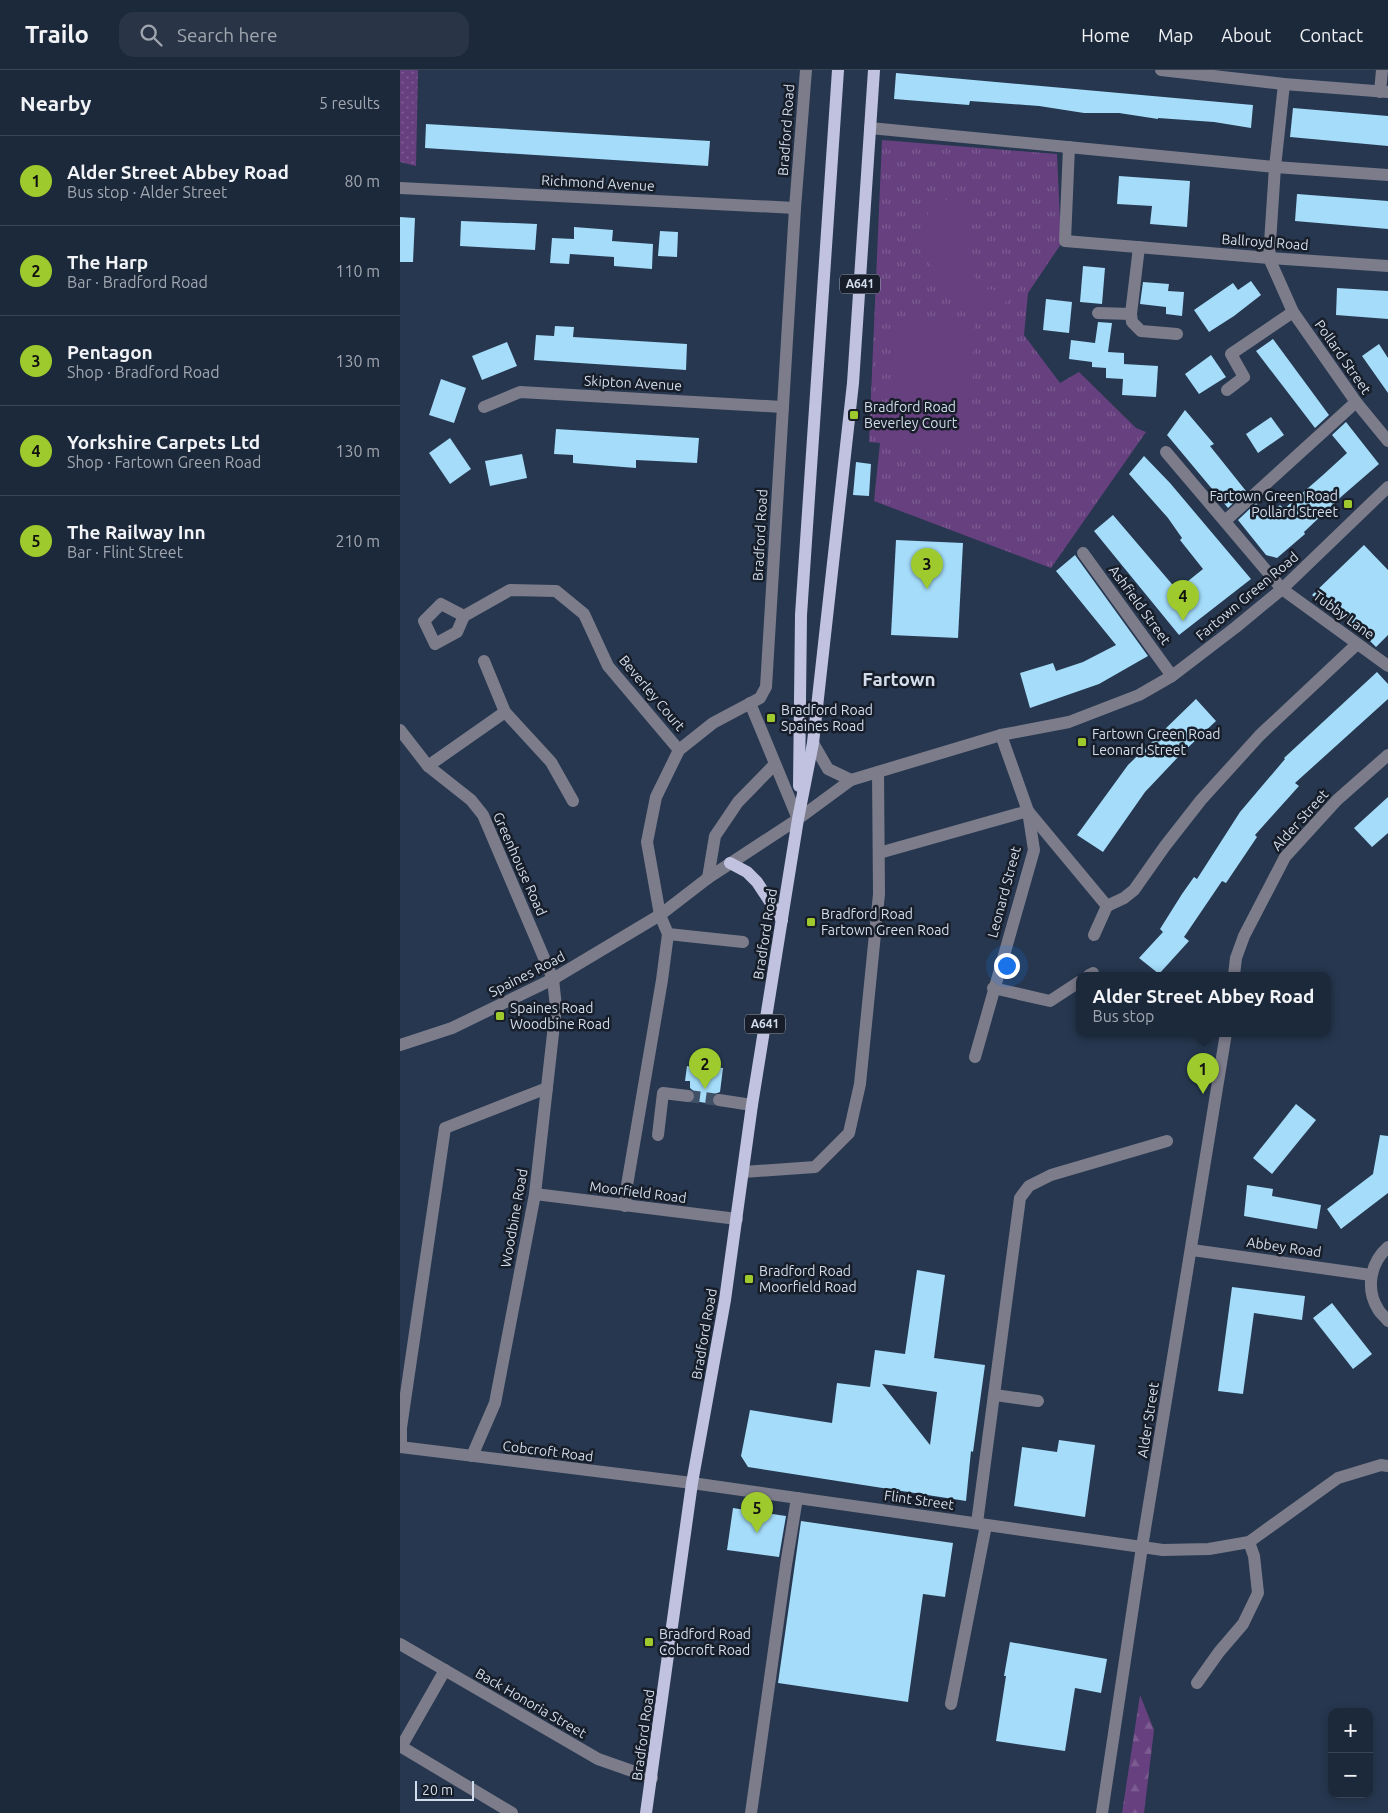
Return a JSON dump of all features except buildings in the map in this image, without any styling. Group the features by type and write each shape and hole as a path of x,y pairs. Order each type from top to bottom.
{"main road":[{"name":"A641","path":"798,819 802,615 838,70"},
{"name":"A641","path":"798,819 813,742 853,383 874,70"},
{"name":"Bradford Road","path":"646,1813 692,1483 725,1300 752,1105 798,819"},
{"path":"730,863 747,872 757,882 782,920"}],"street":[{"name":"Bradford Road","path":"750,703 760,698 766,687 795,208 806,70"},
{"path":"1161,70 1284,84 1384,92 1382,70"},
{"path":"1269,258 1275,168 1284,84"},
{"path":"870,128 1275,168 1388,175"},
{"name":"Ballroyd Road","path":"1069,147 1065,241 1388,266"},
{"name":"Richmond Avenue","path":"400,188 795,208"},
{"path":"1139,247 1131,314 1132,322 1141,331 1177,334"},
{"name":"Pollard Street","path":"1269,258 1293,312 1356,402 1388,441"},
{"path":"1228,390 1244,377 1231,354 1293,312"},
{"path":"1098,313 1131,314"},
{"name":"Skipton Avenue","path":"484,407 520,392 783,407"},
{"path":"1225,521 1356,402"},
{"name":"Tubby Lane","path":"1166,452 1282,590 1388,666"},
{"name":"Fartown Green Road","path":"798,819 851,780 1001,735 1069,722 1139,695 1172,676 1282,590 1388,487"},
{"name":"Ashfield Street","path":"1083,553 1172,676"},
{"name":"Beverley Court","path":"464,616 510,590 556,591 584,614 608,666 680,750"},
{"path":"1094,935 1106,906 1124,898 1134,890 1200,800 1260,735 1357,644"},
{"path":"484,661 505,712 551,762 573,801"},
{"path":"625,1206 668,934 660,915 647,842 656,797 680,750 712,723 750,703 798,819"},
{"path":"428,766 505,712"},
{"name":"Greenhouse Road","path":"400,730 428,766 471,800 483,815 553,979"},
{"name":"Leonard Street","path":"975,1057 993,988 1034,850 1028,810 1001,735"},
{"path":"813,742 828,769 851,780"},
{"name":"Alder Street","path":"1234,972 1236,958 1244,936 1284,857 1337,800 1388,755"},
{"path":"708,878 715,836 738,802 775,764"},
{"path":"743,1172 815,1167 849,1133 860,1084 879,894 878,772"},
{"path":"879,853 1028,810 1106,906"},
{"name":"Spaines Road","path":"400,1045 452,1028 553,979 660,915 708,878 798,819"},
{"path":"668,934 744,942"},
{"name":"Woodbine Road","path":"472,1456 495,1403 534,1194 556,1007 553,979"},
{"path":"993,988 1050,1001 1076,984"},
{"name":"Alder Street","path":"1102,1813 1142,1547 1225,1037"},
{"path":"401,1447 401,1428 444,1128 547,1088"},
{"path":"658,1135 663,1093 688,1096"},
{"path":"719,1100 752,1105"},
{"path":"951,1704 982,1524 995,1395 1020,1198 1029,1186 1051,1175 1167,1141"},
{"name":"Moorfield Road","path":"534,1194 736,1224"},
{"path":"1388,1247 1377,1259 1371,1275 1371,1292 1377,1309 1388,1321"},
{"name":"Abbey Road","path":"1192,1250 1371,1275"},
{"path":"995,1395 1038,1402"},
{"name":"Cobcroft Road","path":"401,1447 692,1483"},
{"path":"1197,1683 1219,1652 1243,1624 1258,1593 1254,1556 1249,1542 1338,1478 1381,1465 1388,1466"},
{"name":"Flint Street","path":"692,1483 1163,1550 1209,1549 1249,1542"},
{"path":"751,1813 797,1498"},
{"name":"Back Honoria Street","path":"402,1645 598,1759 652,1778"},
{"path":"441,1668 401,1746 512,1813"}],"green space":[{"path":"400,70 418,70 416,166 400,162"},
{"path":"882,140 1057,154 1061,244 1028,293 1024,335 1060,383 1079,372 1136,428 1146,432 1051,568 874,501 880,443 869,442"},
{"path":"930,199 969,201 966,263 973,276 987,289 1000,291 1018,280 1018,291 1005,303 994,309 980,309 959,297 940,278 927,258 925,249"},
{"path":"895,320 974,321 971,444 889,442"},
{"path":"1140,1695 1154,1730 1144,1813 1122,1813"}],"tunnel":[{"path":"688,1096 719,1100"}],"place":[{"name":"Bradford Road Beverley Court","path":"854,415"},
{"name":"Fartown Green Road Pollard Street","path":"1348,504"},
{"name":"Pentagon","path":"927,589"},
{"name":"Yorkshire Carpets Ltd","path":"1183,621"},
{"name":"Bradford Road Spaines Road","path":"771,718"},
{"name":"Fartown Green Road Leonard Street","path":"1082,742"},
{"name":"Bradford Road Fartown Green Road","path":"811,922"},
{"name":"Spaines Road Woodbine Road","path":"500,1016"},
{"name":"The Harp","path":"705,1089"},
{"name":"Alder Street Abbey Road","path":"1203,1094"},
{"name":"Bradford Road Moorfield Road","path":"749,1279"},
{"name":"The Railway Inn","path":"757,1533"},
{"name":"Bradford Road Cobcroft Road","path":"649,1642"}],"district":[{"name":"Fartown","path":"899,679"}]}
